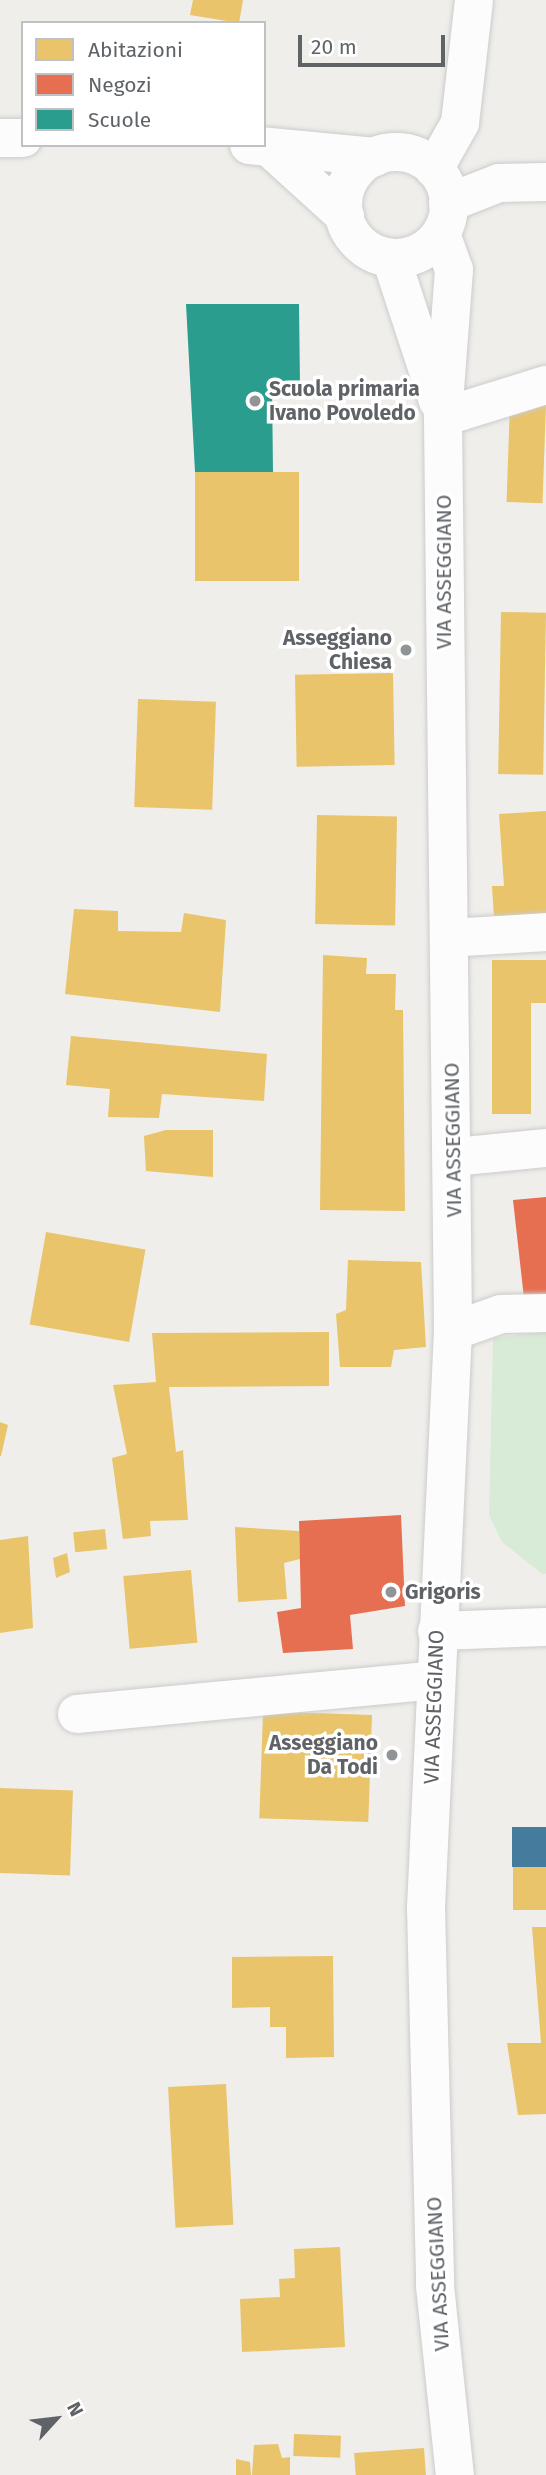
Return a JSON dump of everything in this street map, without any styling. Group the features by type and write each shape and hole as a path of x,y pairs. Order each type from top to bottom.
{"street":[{"path":"260,147 345,216 367,250 391,258 418,254 441,202 460,123 474,1"},
{"path":"0,138 21,138"},
{"path":"260,147 375,157 411,155 441,202"},
{"path":"345,216 350,181 375,157"},
{"path":"441,202 499,183 546,182"},
{"name":"VIA ASSEGGIANO","path":"441,202 454,270 443,417 454,1157 453,1331 426,1907 434,2232 455,2475"},
{"name":"VIA ASSEGGIANO","path":"391,258 443,417"},
{"path":"443,417 546,385"},
{"path":"449,938 546,932"},
{"path":"454,1157 546,1147"},
{"path":"453,1331 500,1314 546,1313"},
{"path":"437,1631 546,1628"},
{"path":"77,1714 435,1680"}],"green space":[{"path":"546,1332 546,1574 542,1574 502,1542 489,1515 493,1338"}],"building: Abitazioni":[{"path":"193,0 243,0 239,21 190,15"},
{"path":"510,403 546,404 543,503 507,502"},
{"path":"195,472 299,472 299,581 195,581"},
{"path":"501,612 546,613 543,775 498,774"},
{"path":"393,673 395,765 297,767 295,675"},
{"path":"138,699 216,702 212,810 134,807"},
{"path":"546,811 546,915 494,918 492,886 504,886 499,814"},
{"path":"317,815 397,816 395,925 315,924"},
{"path":"74,909 118,911 118,931 181,932 184,913 226,920 220,1012 65,994"},
{"path":"323,955 367,958 366,974 396,974 395,1010 403,1010 405,1211 320,1210"},
{"path":"492,960 546,960 546,1003 531,1003 531,1114 492,1114"},
{"path":"71,1036 267,1054 264,1101 162,1094 159,1118 108,1117 110,1089 66,1085"},
{"path":"166,1130 213,1130 213,1177 146,1171 144,1136"},
{"path":"46,1232 145,1250 129,1342 30,1325"},
{"path":"348,1260 421,1262 426,1347 394,1350 391,1367 340,1367 336,1314 346,1310"},
{"path":"329,1332 329,1386 169,1387 176,1452 183,1450 188,1520 150,1521 151,1536 123,1539 112,1458 127,1454 113,1385 156,1382 152,1333"},
{"path":"0,1422 8,1425 1,1456 0,1456"},
{"path":"235,1527 299,1531 300,1559 284,1563 287,1599 238,1602"},
{"path":"105,1529 107,1549 75,1552 73,1532"},
{"path":"28,1536 33,1628 0,1633 0,1540"},
{"path":"67,1553 70,1572 56,1578 53,1558"},
{"path":"191,1570 197,1643 130,1649 123,1576"},
{"path":"263,1711 372,1715 368,1822 259,1818"},
{"path":"0,1788 73,1791 70,1875 0,1873"},
{"path":"513,1867 546,1867 546,1910 513,1910"},
{"path":"532,1927 546,1927 546,2114 518,2115 507,2043 541,2043"},
{"path":"333,1956 334,2057 286,2058 286,2027 270,2027 270,2007 232,2008 232,1957"},
{"path":"226,2084 233,2225 175,2228 168,2087"},
{"path":"340,2247 345,2347 242,2352 240,2299 280,2297 279,2279 295,2278 294,2249"},
{"path":"294,2434 341,2436 340,2458 293,2456"},
{"path":"278,2444 282,2458 290,2457 290,2475 252,2475 254,2445"},
{"path":"424,2448 426,2475 356,2475 354,2453"},
{"path":"236,2459 250,2462 251,2475 236,2475"}],"building: Negozi":[{"path":"546,1197 546,1296 524,1298 513,1200"},
{"path":"401,1515 405,1606 350,1615 353,1649 283,1653 277,1612 301,1608 299,1521"}],"building: Scuole":[{"path":"186,304 299,304 300,386 272,387 273,472 195,472"}],"building: Pubblico":[{"path":"512,1827 546,1827 546,1867 512,1867"}],"place":[{"name":"Scuola primaria Ivano Povoledo","path":"255,401"},
{"name":"Asseggiano Chiesa","path":"406,650"},
{"name":"Grigoris","path":"391,1592"},
{"name":"Asseggiano Da Todi","path":"392,1755"}]}
